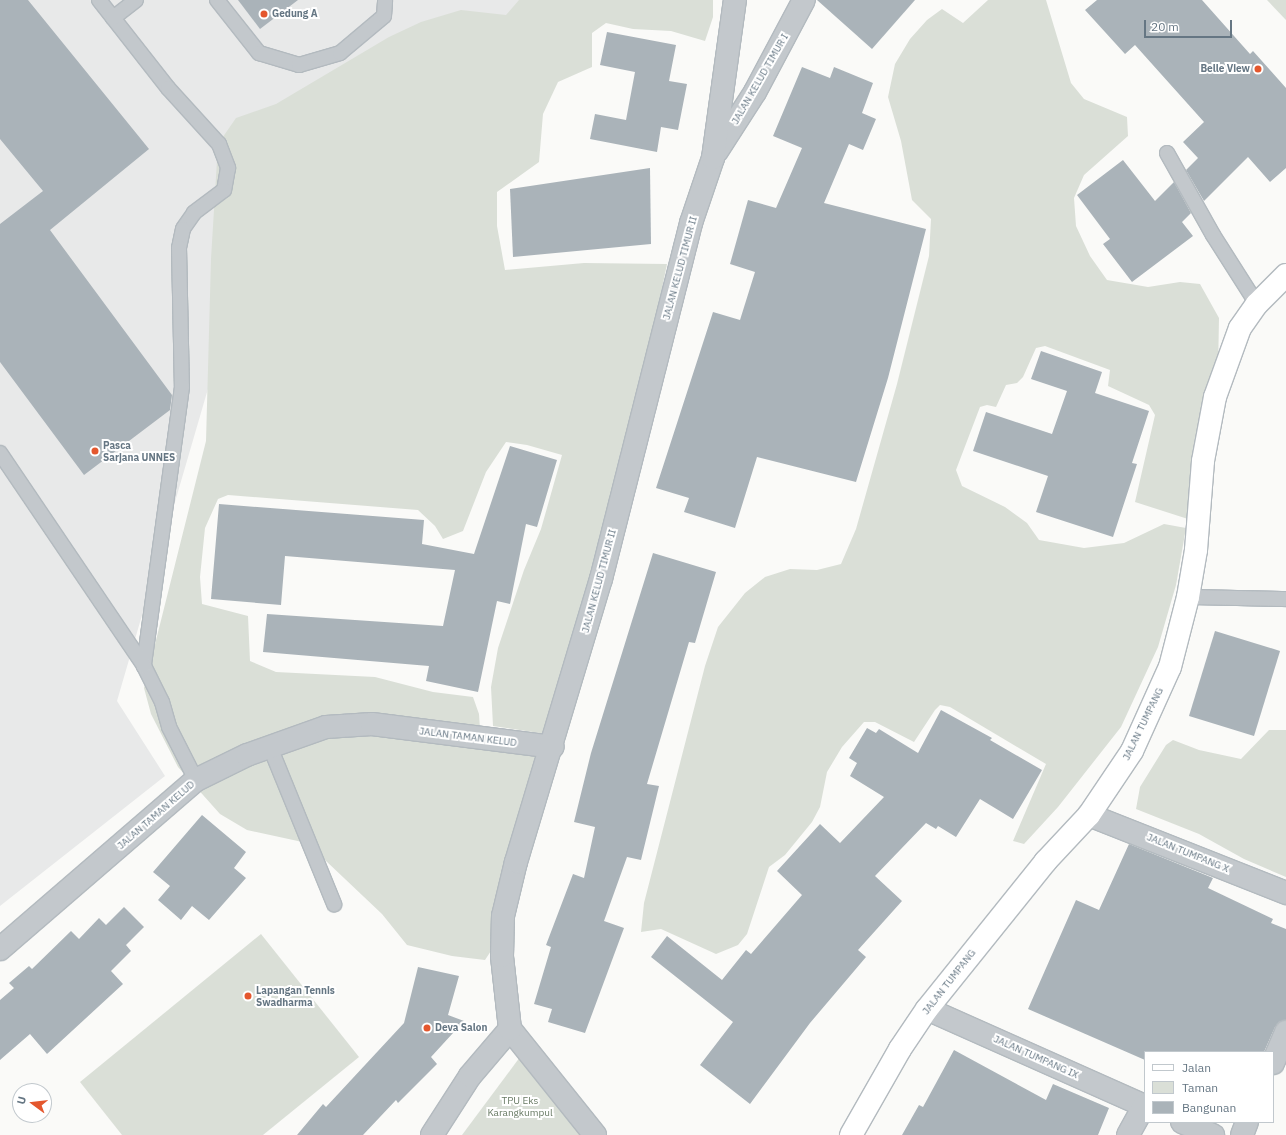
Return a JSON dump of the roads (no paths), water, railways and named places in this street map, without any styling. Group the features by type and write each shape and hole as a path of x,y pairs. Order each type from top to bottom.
{"main road":[{"name":"JALAN TUMPANG","path":"851,1135 900,1049 927,1009 1045,862 1088,815 1132,751 1170,667 1188,597 1196,550 1203,461 1215,397 1240,328 1257,304 1286,275"}],"street":[{"name":"JALAN KELUD TIMUR II","path":"510,1029 502,956 504,916 516,862 553,747 601,579 691,223 713,158 735,0"},
{"name":"JALAN KELUD TIMUR I","path":"713,158 755,92 804,0"},
{"name":"JALAN TAMAN KELUD","path":"0,949 196,780 247,755 326,727 372,724 553,747"},
{"name":"JALAN TUMPANG X","path":"1088,815 1286,893"},
{"name":"JALAN TUMPANG IX","path":"927,1009 1144,1106"},
{"path":"432,1135 470,1076 510,1029 595,1135"},
{"path":"1274,1060 1286,1032"},
{"path":"1128,1135 1144,1106"},
{"path":"1184,1123 1213,1135"},
{"path":"1242,1135 1247,1123"}],"lane":[{"path":"99,0 168,88 219,144 228,168 224,190 194,213 183,229 179,248 182,387 144,666"},
{"path":"113,18 136,0"},
{"path":"217,0 259,53 299,65 340,53 384,16 385,0"},
{"path":"1166,153 1216,240 1257,304"},
{"path":"0,453 144,666 162,702 169,727 196,780"},
{"path":"1188,597 1286,599"},
{"path":"270,747 334,904"}],"place":[{"name":"Gedung A","path":"264,14"},
{"name":"Belle View","path":"1258,69"},
{"name":"Pasca Sarjana UNNES","path":"95,451"},
{"name":"Lapangan Tennis Swadharma","path":"248,996"},
{"name":"Deva Salon","path":"427,1028"}],"park label":[{"name":"TPU Eks Karangkumpul","path":"520,1106"}]}
